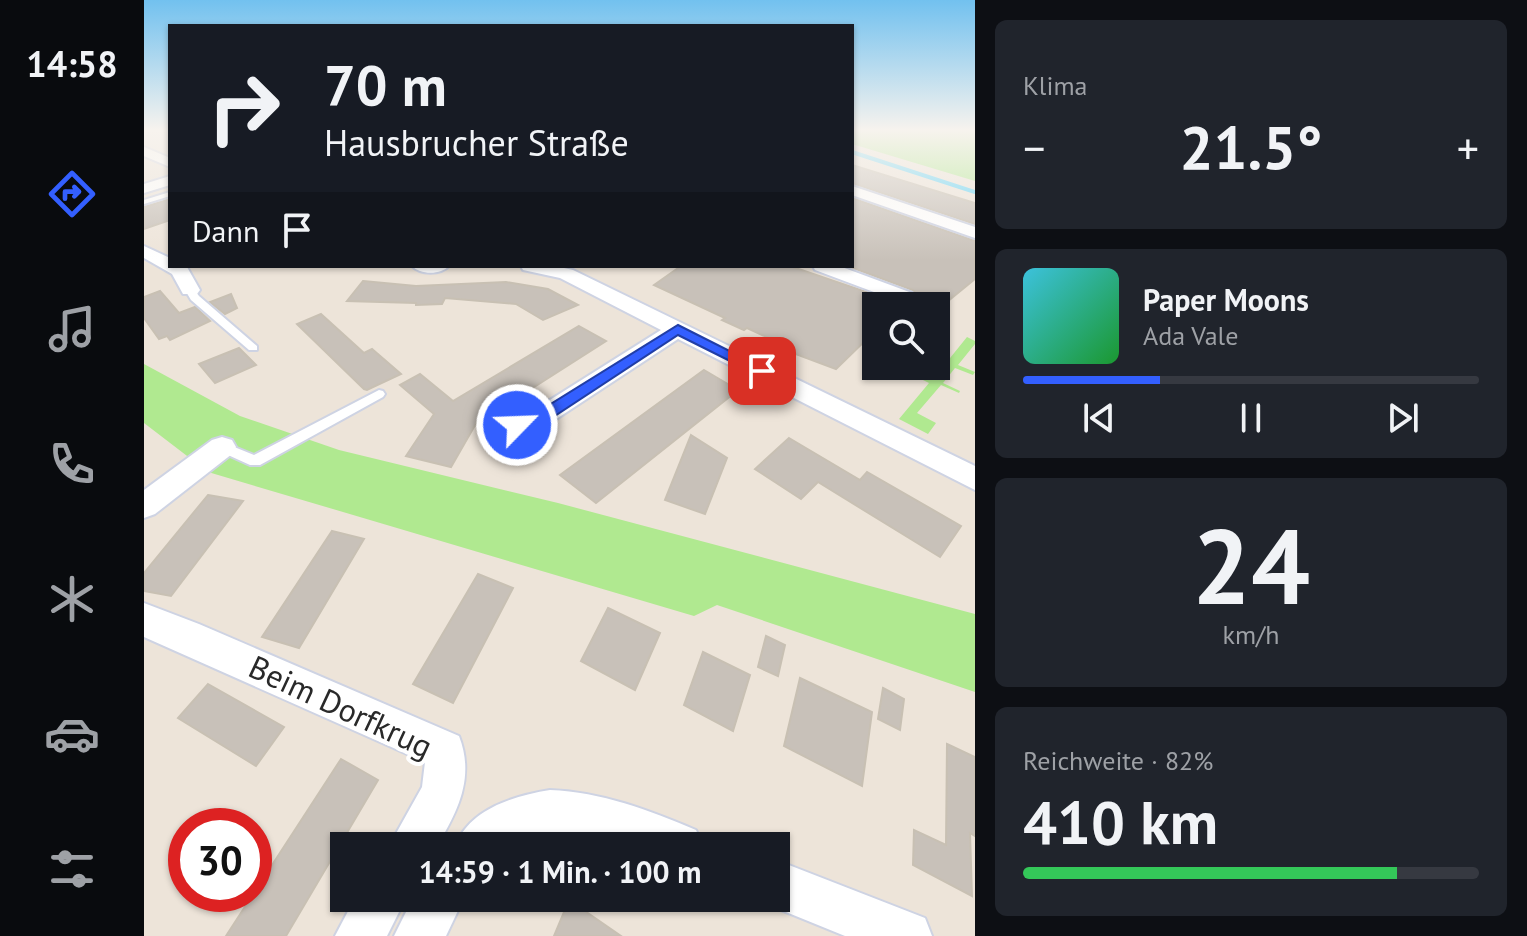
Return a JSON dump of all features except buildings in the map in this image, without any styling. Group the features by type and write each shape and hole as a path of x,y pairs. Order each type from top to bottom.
{"street":[{"path":"144,189 168,181"},
{"path":"854,191 975,233"},
{"path":"144,251 168,262"},
{"path":"179,268 190,290"},
{"path":"547,268 566,274 678,329 975,479"},
{"path":"827,268 892,292"},
{"path":"517,425 532,423 678,329"},
{"path":"144,506 222,447"},
{"name":"Beim Dorfkrug","path":"144,620 444,751 449,774 443,792 420,832"},
{"path":"496,832 523,817 567,810 619,821 646,832"},
{"path":"790,890 907,936"},
{"path":"360,936 374,912"},
{"path":"419,936 432,912"}],"lane":[{"path":"144,202 168,195"},
{"path":"190,290 195,298 253,348"},
{"path":"222,447 255,461 379,394"}],"green space":[{"path":"947,173 975,173 975,181"},
{"path":"967,337 975,341 958,365 975,372 973,375 955,368 950,374 950,358"},
{"path":"144,364 240,416 339,450 558,503 975,614 975,692 717,605 694,616 208,472 144,423"},
{"path":"923,380 945,380 943,383 960,391 941,385 917,413 936,423 928,434 899,419 929,383"}],"waterway":[{"path":"916,173 975,192"}],"route":[{"path":"517,425 532,423 678,329 762,371"}]}
